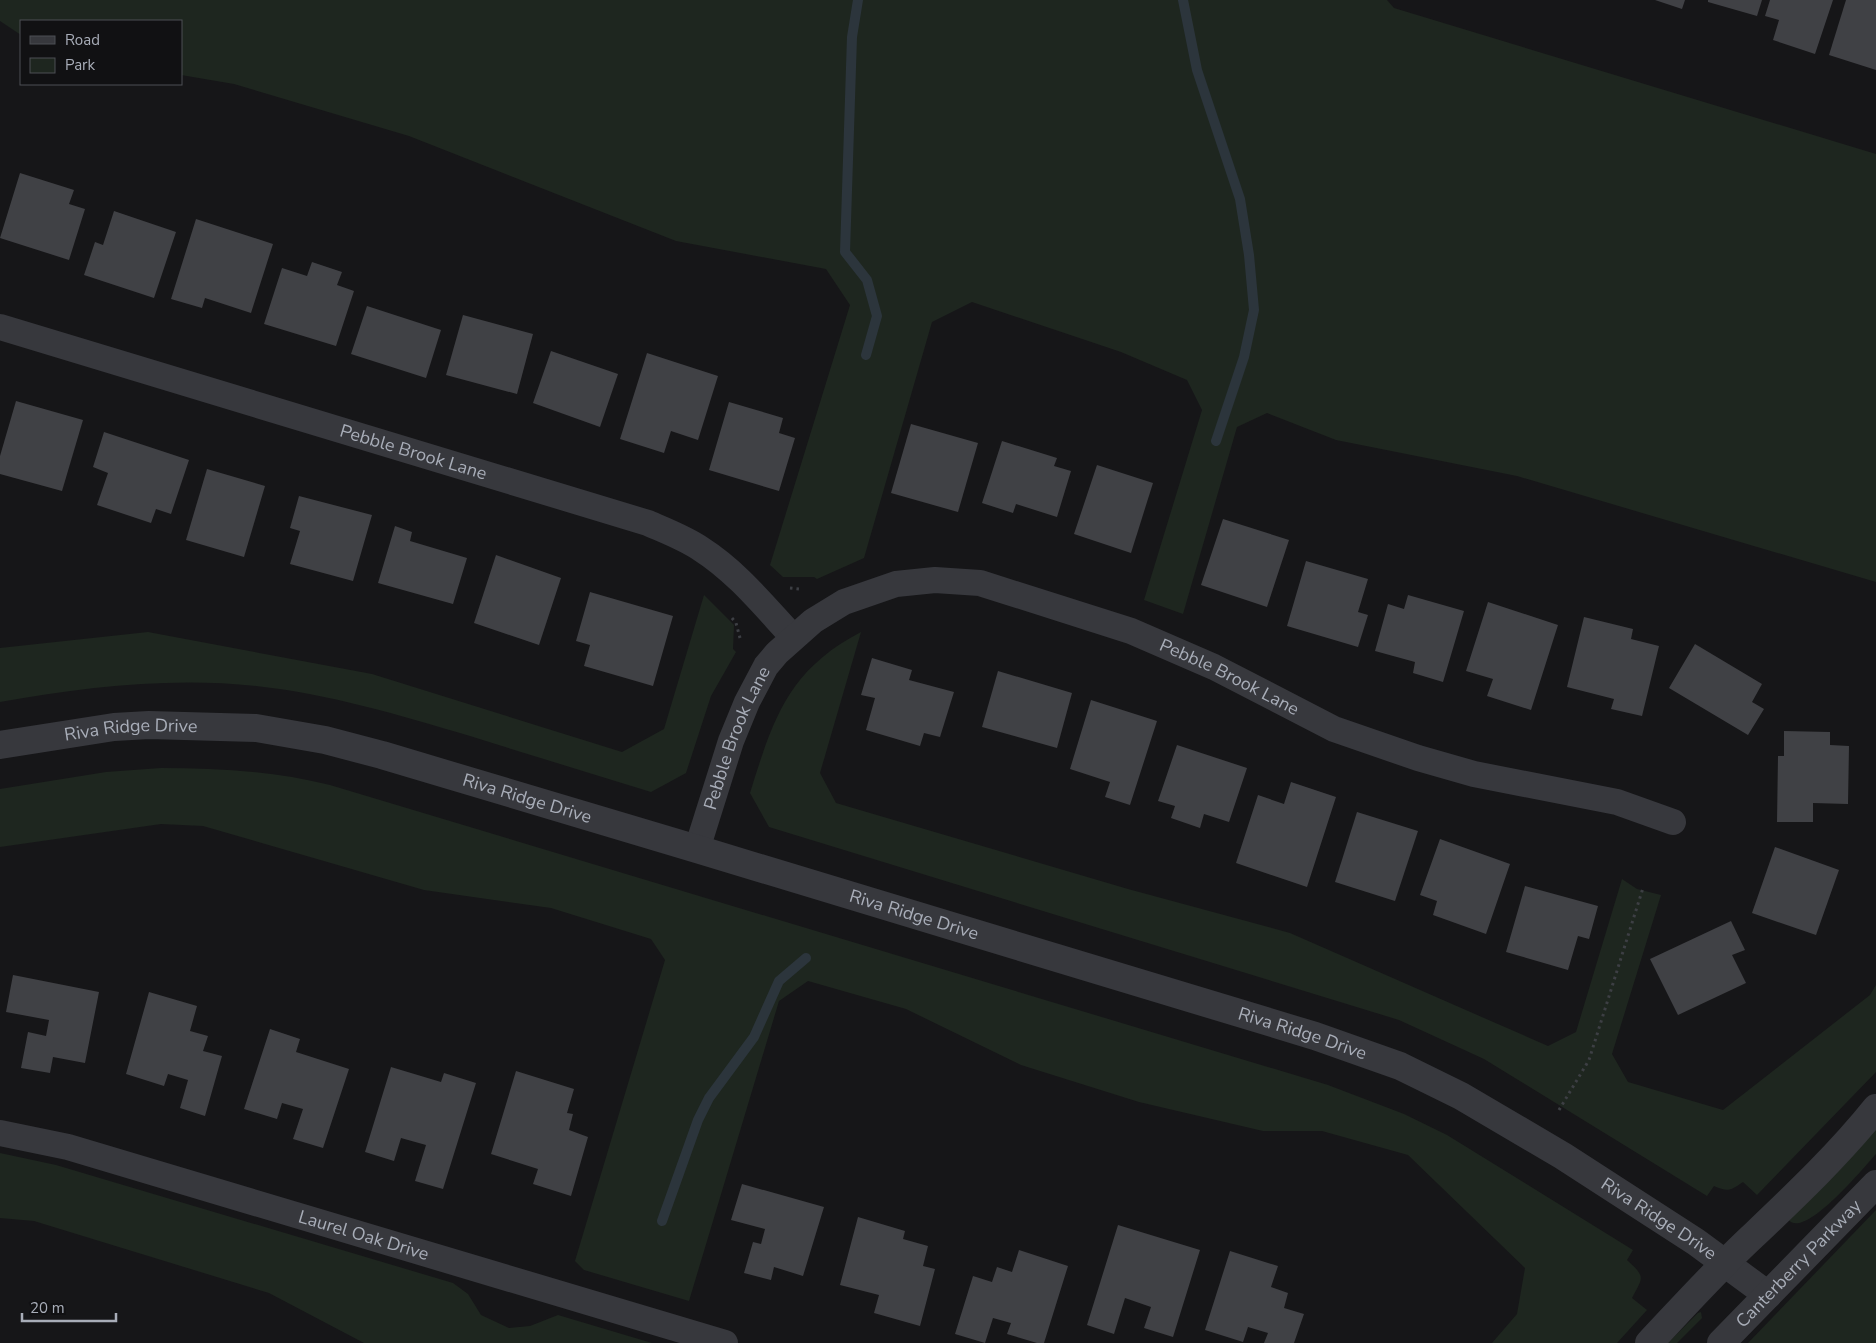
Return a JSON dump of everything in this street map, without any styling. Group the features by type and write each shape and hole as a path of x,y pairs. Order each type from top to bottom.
{"street":[{"name":"Pebble Brook Lane","path":"0,326 648,524 685,540 714,558 749,588 793,637"},
{"name":"Pebble Brook Lane","path":"697,849 731,741 746,702 766,666 793,637 813,621 844,602 896,584 936,580 980,583 1086,615 1159,642 1214,667 1313,719 1358,738 1458,770 1617,802 1673,822"},
{"name":"Riva Ridge Drive","path":"0,746 114,727 149,725 226,726 279,731 382,755 1378,1057 1438,1084 1522,1132 1726,1262 1768,1294"},
{"path":"1649,1343 1726,1262 1787,1204 1861,1127 1876,1108"},
{"name":"Laurel Oak Drive","path":"0,1133 58,1144 725,1343"},
{"name":"Canterberry Parkway","path":"1721,1343 1876,1184"}],"path":[{"path":"730,614 736,623 740,638"},
{"path":"1559,1110 1589,1060 1643,888"}],"green space":[{"path":"0,0 1387,0 1394,8 1876,154 1876,582 1517,476 1336,440 1267,413 1237,427 1183,614 1144,600 1202,410 1187,380 1121,352 972,302 932,322 864,558 817,579 814,577 783,577 770,565 850,305 826,269 676,241 409,136 234,84 182,75 182,20 20,20 20,34 0,21"},
{"path":"704,595 734,625 733,649 736,652 711,696 686,773 651,792 391,713 311,694 256,686 224,683 128,685 0,702 0,648 148,632 372,674 622,752 664,729"},
{"path":"861,632 820,773 836,803 1128,889 1290,933 1548,1046 1576,1032 1622,879 1637,889 1661,895 1612,1054 1628,1082 1723,1110 1870,995 1876,985 1876,1072 1757,1195 1743,1182 1729,1190 1714,1186 1707,1196 1484,1059 1399,1020 769,827 750,793 776,720 800,680 816,663 836,647"},
{"path":"161,768 246,771 288,776 330,785 1328,1085 1404,1114 1447,1135 1633,1250 1627,1260 1641,1277 1632,1298 1647,1310 1617,1343 1492,1343 1517,1314 1525,1268 1408,1155 1322,1131 1263,1131 1139,1102 1021,1065 906,1009 808,981 779,1001 689,1301 584,1270 575,1261 665,960 651,939 551,908 424,890 203,826 161,824 0,847 0,789 106,772"},
{"path":"1876,1125 1876,1154 1834,1200 1807,1220 1796,1223 1788,1219"},
{"path":"0,1153 56,1165 453,1283 468,1294 481,1315 509,1328 530,1326 558,1315 652,1343 364,1343 269,1293 34,1221 0,1218"},
{"path":"1876,1210 1876,1343 1748,1343"},
{"path":"1701,1312 1702,1318 1677,1343 1668,1343 1698,1313"}],"building":[{"path":"1655,0 1685,0 1682,9"},
{"path":"1708,0 1762,0 1757,16 1708,2"},
{"path":"1770,0 1833,0 1815,54 1773,40 1779,20 1765,16"},
{"path":"1846,0 1876,0 1876,70 1829,55"},
{"path":"20,173 74,190 69,204 85,209 69,260 0,238"},
{"path":"114,211 176,232 154,298 84,275 95,242 103,245"},
{"path":"196,219 273,244 251,313 205,298 202,308 171,299"},
{"path":"312,262 342,272 337,285 354,291 336,346 264,324 282,268 307,276"},
{"path":"367,306 441,330 426,378 351,354"},
{"path":"463,315 533,334 517,394 446,375"},
{"path":"551,351 618,374 600,427 533,403"},
{"path":"647,353 718,376 698,440 671,431 664,453 620,439"},
{"path":"16,401 83,420 62,491 0,474 0,456"},
{"path":"729,402 783,418 779,433 795,438 779,491 709,470"},
{"path":"911,424 978,443 958,512 891,493"},
{"path":"104,432 189,460 171,514 156,509 151,523 97,505 108,473 93,467"},
{"path":"1002,441 1057,458 1054,466 1071,471 1057,517 1016,504 1013,513 982,503"},
{"path":"1097,465 1153,483 1131,553 1074,534"},
{"path":"207,469 265,486 244,557 186,540"},
{"path":"299,496 372,515 353,581 290,564 300,531 290,528"},
{"path":"1223,519 1289,540 1267,607 1201,585"},
{"path":"395,526 412,532 410,541 467,558 453,604 378,583"},
{"path":"496,555 561,578 539,645 474,623"},
{"path":"1306,561 1368,579 1358,612 1368,615 1358,647 1287,626"},
{"path":"590,592 673,616 653,686 584,666 590,645 576,641"},
{"path":"1408,595 1464,611 1443,682 1413,673 1415,662 1375,651 1388,604 1404,609"},
{"path":"1488,602 1558,625 1531,710 1487,696 1493,679 1466,671"},
{"path":"1584,617 1633,629 1631,639 1659,646 1642,716 1611,709 1614,699 1567,687"},
{"path":"1695,644 1762,684 1752,702 1764,709 1748,735 1669,688"},
{"path":"872,658 912,670 909,680 954,692 940,737 924,733 920,746 866,730 875,698 861,695"},
{"path":"998,671 1072,693 1057,748 982,727"},
{"path":"1091,700 1157,721 1130,805 1105,797 1110,782 1070,769"},
{"path":"1784,731 1830,732 1830,745 1849,746 1848,804 1813,803 1813,822 1777,822 1778,756 1784,756"},
{"path":"1177,745 1247,768 1229,822 1204,814 1200,828 1171,818 1175,806 1158,801"},
{"path":"1291,782 1336,797 1307,887 1236,863 1258,795 1284,804"},
{"path":"1357,812 1418,831 1395,901 1335,882"},
{"path":"1440,839 1510,864 1486,934 1433,915 1437,901 1420,895"},
{"path":"1775,847 1839,870 1816,935 1752,913"},
{"path":"1525,886 1598,906 1589,939 1578,936 1568,970 1506,952"},
{"path":"1731,921 1745,950 1732,955 1746,983 1678,1015 1650,959"},
{"path":"13,975 99,992 85,1063 53,1057 50,1073 21,1068 28,1032 46,1036 49,1020 6,1012"},
{"path":"149,992 197,1006 190,1031 208,1036 203,1051 222,1056 205,1116 180,1108 188,1080 168,1074 164,1086 126,1074"},
{"path":"270,1029 300,1039 296,1052 349,1069 323,1148 293,1139 303,1109 282,1103 277,1119 244,1109"},
{"path":"391,1067 441,1082 444,1073 476,1083 443,1189 415,1181 426,1145 401,1138 394,1161 365,1152"},
{"path":"516,1071 574,1089 567,1113 573,1114 569,1130 588,1137 571,1196 533,1184 538,1169 491,1154"},
{"path":"742,1184 824,1207 803,1276 774,1267 771,1280 744,1273 753,1242 761,1244 765,1229 731,1220"},
{"path":"858,1217 905,1231 903,1239 928,1246 923,1266 935,1269 920,1326 874,1313 879,1295 840,1285"},
{"path":"1118,1225 1200,1250 1173,1337 1144,1328 1151,1307 1125,1298 1114,1334 1087,1325"},
{"path":"1019,1250 1068,1266 1044,1343 1037,1343 1007,1334 1011,1323 993,1318 985,1343 955,1334 973,1276 992,1282 997,1267 1012,1272"},
{"path":"1230,1251 1278,1266 1271,1287 1288,1293 1284,1308 1304,1314 1294,1343 1264,1343 1268,1333 1248,1327 1243,1342 1205,1330"}],"waterway":[{"path":"858,0 852,37 845,252 867,280 877,316 866,355"},
{"path":"1183,0 1197,70 1240,199 1249,255 1254,310 1244,357 1216,441"},
{"path":"662,1221 698,1120 709,1098 754,1037 779,981 806,958"}]}
